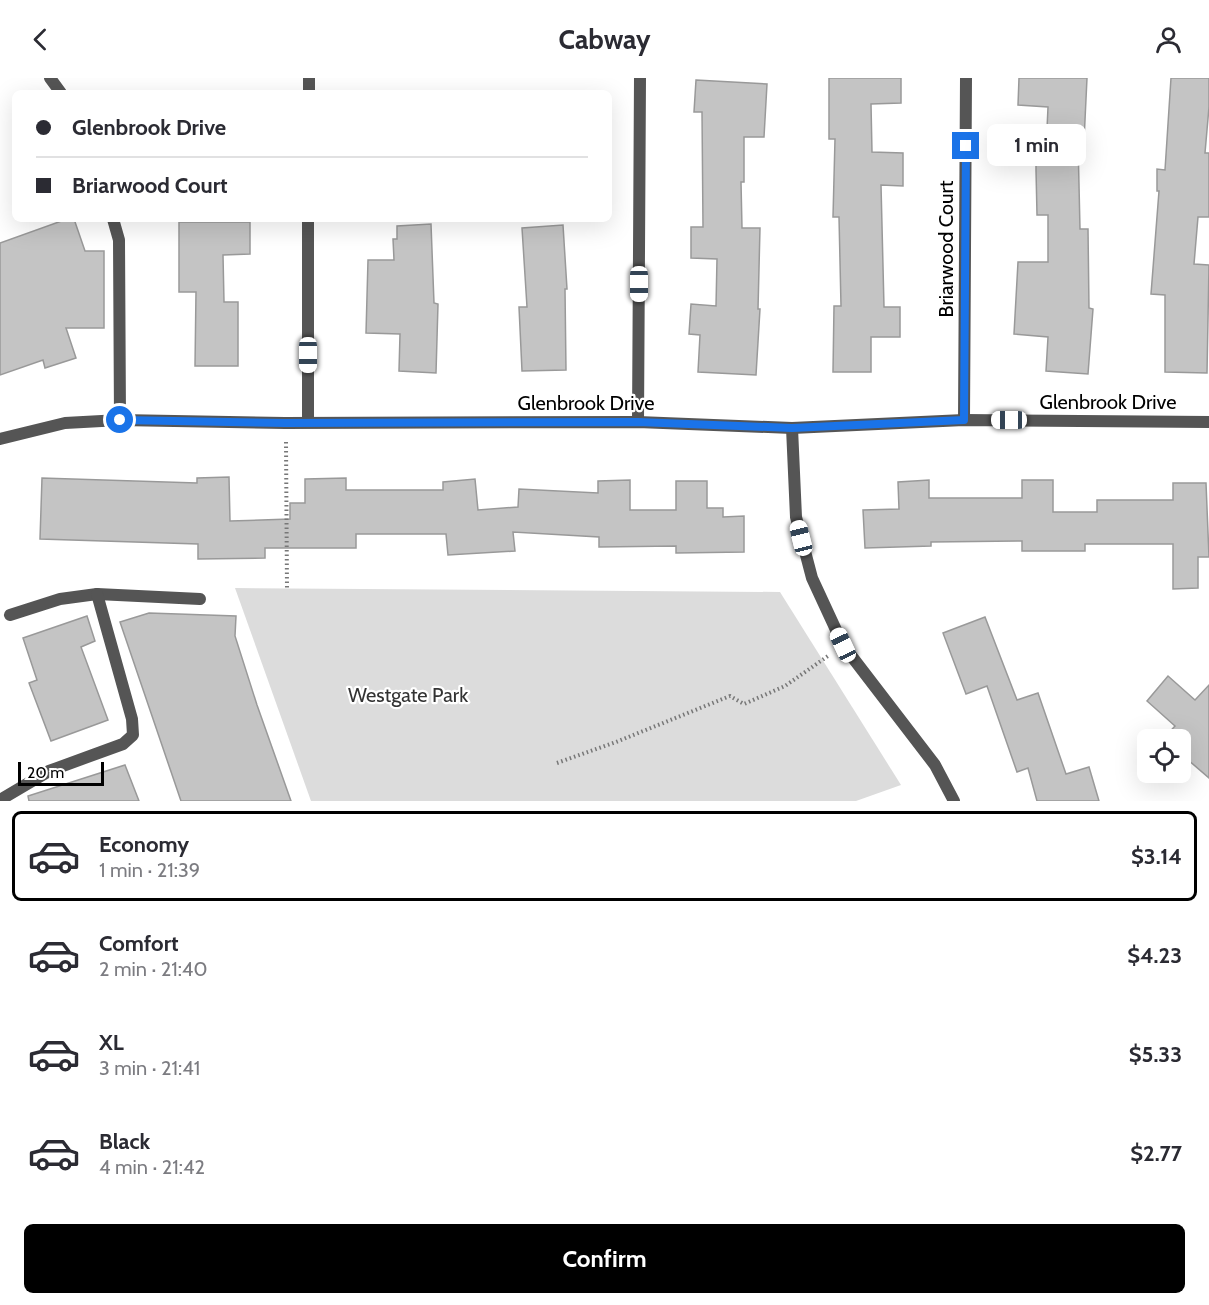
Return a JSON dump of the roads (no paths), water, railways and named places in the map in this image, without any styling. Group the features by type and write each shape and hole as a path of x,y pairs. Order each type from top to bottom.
{"street":[{"path":"638,422 640,78"},
{"name":"Briarwood Court","path":"964,420 966,78"},
{"path":"114,222 119,240 120,420"},
{"path":"308,222 308,422"},
{"name":"Glenbrook Drive","path":"0,439 65,423 120,420 285,423 638,422 792,428 964,420 1209,422"},
{"path":"792,428 796,517 812,578 843,645 935,765 954,801"},
{"path":"0,800 49,771 123,744 133,735 132,719 97,594"},
{"path":"10,615 60,599 97,594 200,599"}],"park label":[{"name":"Westgate Park","path":"408,695"}]}
